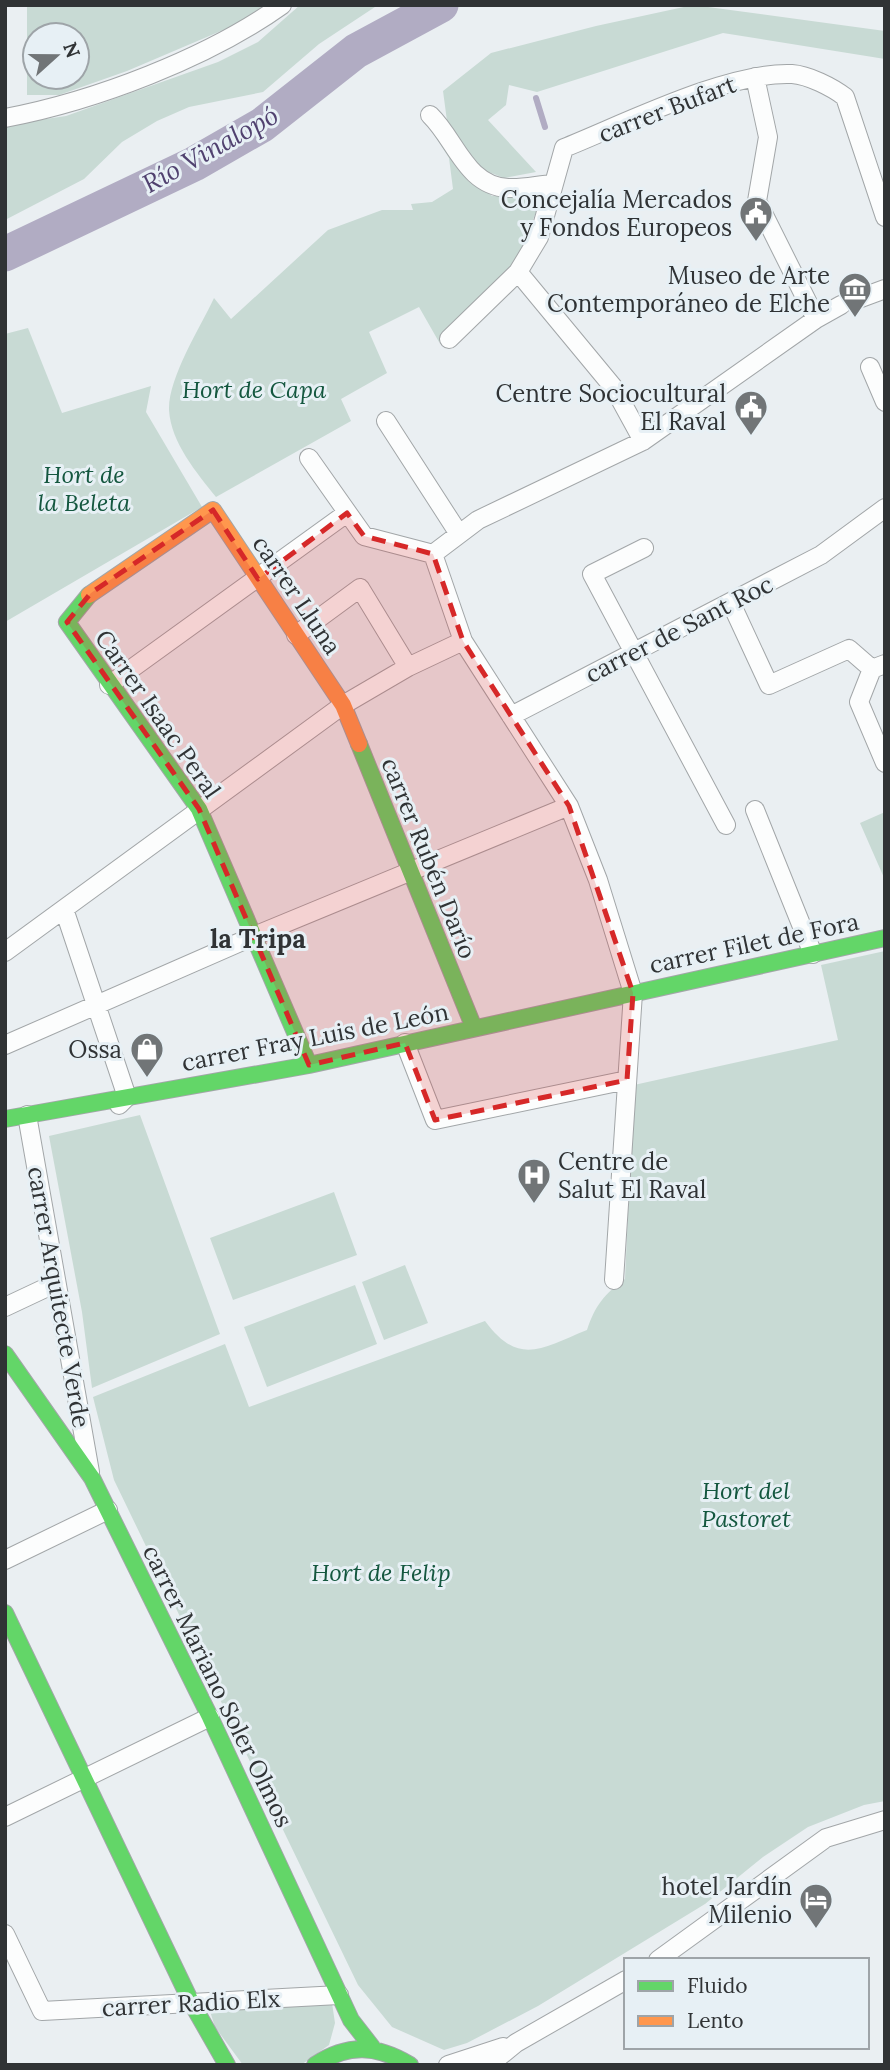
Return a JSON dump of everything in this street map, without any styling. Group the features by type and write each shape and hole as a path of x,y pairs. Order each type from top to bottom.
{"street":[{"path":"5,118 56,108 143,75 229,39 282,5"},
{"name":"carrer Bufart","path":"553,184 564,148 723,85 755,77 793,74 836,89 845,97 885,217"},
{"path":"755,77 768,137 757,201 816,319"},
{"path":"430,115 441,126 469,169 485,183 505,188 553,184 539,237 517,272 449,339"},
{"path":"517,272 614,388 643,441"},
{"path":"433,554 478,520 643,441 816,319 849,302 885,289"},
{"path":"870,367 885,402"},
{"path":"386,421 459,534"},
{"path":"309,458 364,537 433,554"},
{"name":"carrer de Sant Roc","path":"511,716 821,555 885,508"},
{"name":"carrer Lluna","path":"67,622 91,593 213,510 343,705"},
{"path":"109,685 346,513"},
{"path":"644,548 592,574 726,825"},
{"path":"433,554 463,641 569,806 598,880 633,993 614,1280"},
{"path":"296,635 360,589 408,667"},
{"path":"731,604 769,685 849,649 878,666 859,702 885,763"},
{"name":"Carrer Isaac Peral","path":"67,622 199,809 309,1065"},
{"path":"5,952 343,705 408,667 463,641"},
{"name":"carrer Rubén Darío","path":"343,705 474,1028"},
{"path":"5,1045 254,936 569,806"},
{"path":"755,810 813,954"},
{"path":"33,1151 38,1132 47,1124 113,1108 122,1104 127,1097 64,909"},
{"name":"carrer Filet de Fora","path":"633,993 885,938"},
{"name":"carrer Fray Luis de León","path":"5,1119 309,1065 633,993"},
{"path":"405,1043 435,1120 627,1080"},
{"name":"carrer Arquitecte Verde","path":"27,1115 92,1478"},
{"path":"5,1307 56,1283"},
{"name":"carrer Mariano Soler Olmos","path":"5,1354 92,1478 210,1717 351,2020 372,2047"},
{"path":"5,1560 108,1510"},
{"path":"5,1613 191,2003 216,2065"},
{"path":"5,1816 210,1717"},
{"path":"661,1958 826,1838 885,1820"},
{"name":"carrer Radio Elx","path":"5,1934 42,2011 339,1994"},
{"path":"489,2065 516,2043 624,1981"},
{"path":"191,2003 227,2065"},
{"path":"448,2065 516,2043"},
{"path":"315,2065 328,2055 351,2047 372,2047 392,2053 410,2065"}],"highlighted area":[{"path":"213,510 258,579 347,513 364,536 433,554 463,641 569,806 633,993 627,1080 435,1120 405,1043 309,1065 199,809 67,622 91,593"}],"green space":[{"path":"27,5 265,5 235,25 91,84 91,21 27,21"},
{"path":"300,5 378,5 319,44 263,92 189,107 157,121 122,142 84,179 5,220 5,125 66,116 218,62 258,42"},
{"path":"693,5 885,31 885,59 723,33 537,92 509,85 506,105 488,120 536,172 504,178 481,169 447,121 443,91 491,53"},
{"path":"27,91 70,91 59,95 27,95"},
{"name":"Hort de Capa","path":"433,133 462,173 492,196 545,190 513,269 439,342 419,307 369,332 387,373 341,399 351,421 216,497 180,446 169,410 179,368 214,298 231,319 328,230 382,210 413,210 411,204 432,202 453,189 449,158"},
{"name":"Hort de la Beleta","path":"28,328 62,413 151,386 146,412 202,507 5,622 5,334"},
{"path":"885,812 885,880 860,823"},
{"path":"885,951 885,1801 864,1805 808,1827 763,1857 705,1904 538,2006 467,2043 444,2050 392,2027 358,1985 114,1480 93,1397 225,1344 249,1407 485,1321 497,1335 520,1349 544,1347 587,1330 601,1301 625,1279 634,1085 838,1040 821,965"},
{"path":"140,1115 220,1334 92,1388 82,1312 49,1136"},
{"path":"334,1192 357,1255 233,1300 210,1238"},
{"path":"405,1265 428,1323 384,1340 362,1282"},
{"path":"355,1285 377,1344 267,1387 244,1327"},
{"path":"332,2003 335,2023 329,2045 301,2065 243,2065 215,2027 209,2008"}],"waterway":[{"name":"Río Vinalopó","path":"5,254 194,164 262,125 356,51 441,5"},
{"path":"536,98 545,127"}],"traffic: fast":[{"path":"89,595 67,622 199,809 309,1065"},
{"path":"359,744 474,1028"},
{"path":"5,1119 309,1065 885,938"},
{"path":"5,1354 92,1478 210,1717 351,2020 372,2047"},
{"path":"5,1613 191,2002 227,2065"},
{"path":"315,2065 339,2053 362,2049 386,2053 410,2065"}],"traffic: slow":[{"path":"89,595 213,510 343,705 359,744"}],"place":[{"name":"Concejalía Mercados y Fondos Europeos","path":"756,243"},
{"name":"Museo de Arte Contemporáneo de Elche","path":"855,319"},
{"name":"Centre Sociocultural El Raval","path":"751,437"},
{"name":"Ossa","path":"147,1079"},
{"name":"Centre de Salut El Raval","path":"534,1205"},
{"name":"hotel Jardín Milenio","path":"816,1930"}],"district":[{"name":"la Tripa","path":"258,938"}],"park label":[{"name":"Hort del Pastoret","path":"746,1504"},
{"name":"Hort de Felip","path":"381,1572"}]}
